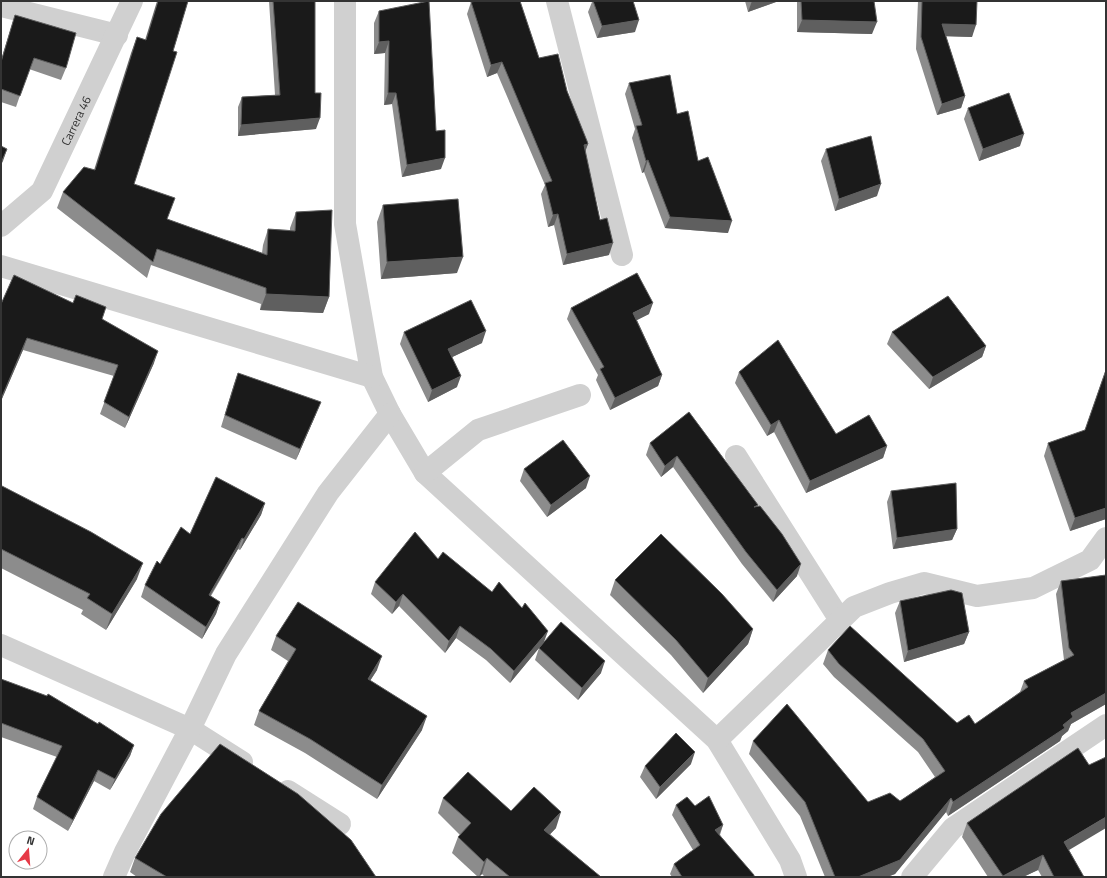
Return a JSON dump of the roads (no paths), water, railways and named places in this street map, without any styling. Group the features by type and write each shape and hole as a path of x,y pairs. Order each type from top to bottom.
{"street":[{"name":"Carrera 46","path":"1,226 42,191 132,1"},
{"path":"345,1 345,224 372,377 390,414 425,473 717,740 790,860 796,877"},
{"path":"557,1 622,255"},
{"path":"1,6 117,35"},
{"path":"1,266 372,377"},
{"path":"425,473 478,430 580,395"},
{"path":"114,877 125,852 190,729 226,654 328,493 390,414"},
{"path":"736,456 840,620"},
{"path":"717,740 854,607 890,593 924,583 977,596 1033,588 1090,560 1106,538"},
{"path":"1,645 190,729 340,824"},
{"path":"912,877 953,828 1106,725"}]}
